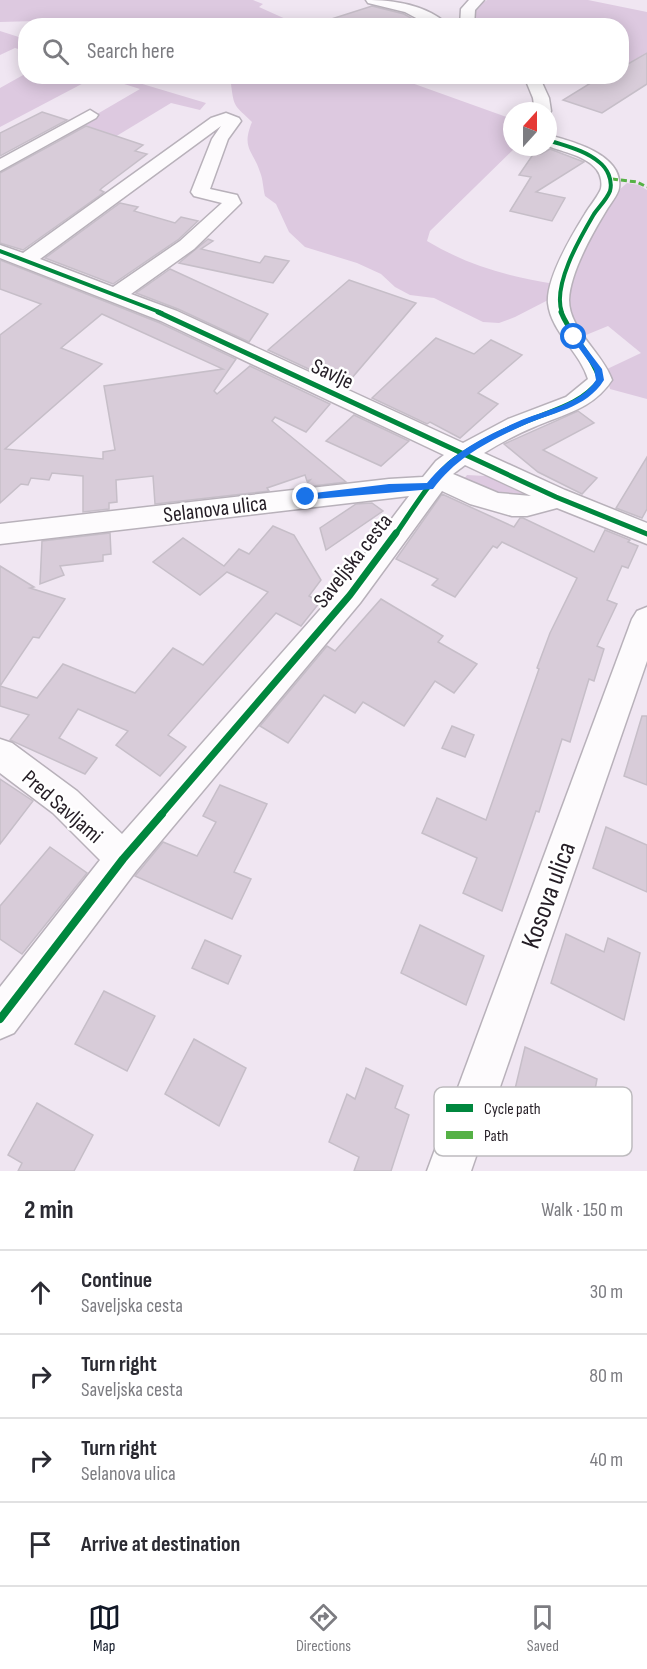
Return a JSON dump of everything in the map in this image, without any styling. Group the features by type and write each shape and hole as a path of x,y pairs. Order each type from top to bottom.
{"street":[{"path":"373,0 410,9 427,18"},
{"path":"467,18 468,9 477,0"},
{"path":"535,84 542,102"},
{"path":"0,166 90,115"},
{"path":"26,261 93,209 217,121 226,118 234,124 220,140 214,161 200,192 224,196 232,203 193,240 116,295"},
{"name":"Saveljska cesta","path":"0,1018 123,859 350,595 445,467 463,453 519,424 580,400 593,392 600,380 598,369 565,321 559,301 563,282 610,190 612,179 607,167 597,159 557,143"},
{"name":"Savlje","path":"0,251 116,295 219,338 556,497 647,534"},
{"path":"433,482 510,505 543,505 556,497"},
{"name":"Selanova ulica","path":"0,534 433,482"},
{"name":"Kosova ulica","path":"479,1087 647,619"},
{"name":"Pred Savljami","path":"0,755 65,802 123,859"},
{"name":"Kosova ulica","path":"449,1171 454,1156"}],"shaded area":[{"path":"0,0 253,0 263,4 259,7 283,18 18,18 18,22 0,22"},
{"path":"487,0 588,0 647,12 647,74 629,68 629,18 471,18 478,6"},
{"path":"0,31 18,37 18,49 15,48 0,55"},
{"path":"18,78 18,84 82,84 0,127 0,88"},
{"path":"124,84 142,84 206,103 200,110 171,103 100,146 56,138 140,89"},
{"path":"231,84 414,84 503,116 503,156 507,156 430,231 427,241 457,257 489,269 555,284 552,298 499,323 483,322 434,298 410,295 395,287 381,274 357,263 305,247 289,232 276,204 265,196 261,175 248,144 252,122 236,106"},
{"path":"627,183 639,185 647,190 647,399 610,389 605,370 641,353 608,326 586,335 567,312 567,286 609,199"},
{"path":"467,475 486,476 528,496 516,500 464,479"}],"building":[{"path":"372,6 411,18 334,18"},
{"path":"647,53 647,84 602,113 563,100 589,84 629,84 629,63"},
{"path":"42,112 67,120 0,156 0,133"},
{"path":"86,126 143,145 135,151 147,154 102,188 100,190 104,192 99,196 23,250 0,243 0,173"},
{"path":"557,152 584,162 536,192 565,198 552,221 510,211 531,177 519,175 532,156 557,156"},
{"path":"120,203 138,207 134,211 175,223 181,217 198,221 179,239 113,284 45,258"},
{"path":"208,239 213,241 201,249 260,263 265,256 289,261 273,283 179,263"},
{"path":"0,260 160,323 236,359 214,391 217,394 250,366 330,404 306,432 275,417 272,421 346,482 304,487 310,480 307,481 305,475 267,488 269,491 155,504 153,476 116,480 117,502 109,503 109,509 83,512 83,476 52,473 49,480 31,478 28,485 21,484 0,503 0,335 41,304 0,289","holes":["102,314 223,369 104,386 115,450 103,452 103,459 5,449 102,364 61,348"]},
{"path":"170,269 268,314 249,342 178,309 136,293"},
{"path":"349,280 416,303 345,386 268,350"},
{"path":"436,338 474,354 491,340 522,355 478,393 498,404 460,438 430,422 427,424 372,398"},
{"path":"578,411 594,423 543,450 597,478 582,494 538,472 504,444"},
{"path":"354,415 409,441 381,466 326,441"},
{"path":"647,457 647,509 642,518 616,508"},
{"path":"442,494 514,527 520,518 523,518 594,552 605,530 630,540 628,542 638,546 628,568 622,566 607,600 617,604 597,646 604,649 594,681 589,679 570,742 562,739 539,812 536,811 502,911 463,893 477,858 422,833 437,798 486,820 550,633 577,578 502,542 497,548 493,546 455,597 432,585 438,579 396,559"},
{"path":"372,503 383,511 326,550 320,528 356,504"},
{"path":"273,526 294,535 321,580 309,596 320,602 301,626 276,613 168,735 186,747 160,776 116,745 128,731 78,709 59,738 97,758 85,774 10,740 29,715 0,706 0,686 37,698 63,664 135,693 173,648 203,665 268,592 227,572 200,595 153,562 183,538 224,566 239,549 249,554"},
{"path":"110,533 111,554 103,555 103,561 60,566 64,575 40,584 42,541"},
{"path":"0,566 34,587 30,588 65,599 39,638 33,637 0,686"},
{"path":"381,599 443,636 438,642 477,664 454,693 435,681 404,726 363,702 355,713 324,695 288,743 260,726 327,646 335,651"},
{"path":"642,716 647,716 647,785 624,776"},
{"path":"452,726 474,735 465,757 442,748"},
{"path":"0,779 33,801 0,844"},
{"path":"220,785 267,804 234,872 251,879 232,919 135,876 163,842 197,856 216,822 203,816"},
{"path":"606,827 647,845 647,892 593,868"},
{"path":"50,847 87,873 22,954 0,939 0,906"},
{"path":"420,925 484,956 466,1005 401,973"},
{"path":"566,934 604,952 608,938 640,953 624,1020 551,983"},
{"path":"205,940 241,956 228,984 192,968"},
{"path":"104,991 155,1016 127,1071 75,1044"},
{"path":"194,1039 246,1068 219,1126 165,1094"},
{"path":"525,1047 597,1079 596,1087 515,1087"},
{"path":"366,1068 403,1086 395,1108 409,1115 391,1171 354,1171 359,1157 329,1142 347,1094 355,1099"},
{"path":"37,1103 93,1135 74,1171 18,1171 22,1163 8,1155"}],"marked path":[{"path":"612,179 637,182 647,187"}],"cycle path":[{"path":"0,1019 123,859 350,595 445,467 489,439 528,420 574,403 584,397 600,380 594,364 569,329 559,301 572,257 610,190 610,179 600,162 580,151 557,143"},
{"path":"0,251 169,316 556,497 647,534"}],"route":[{"path":"306,497 430,486 445,467 463,453 519,424 580,400 593,392 600,380 598,369 574,337"}]}
